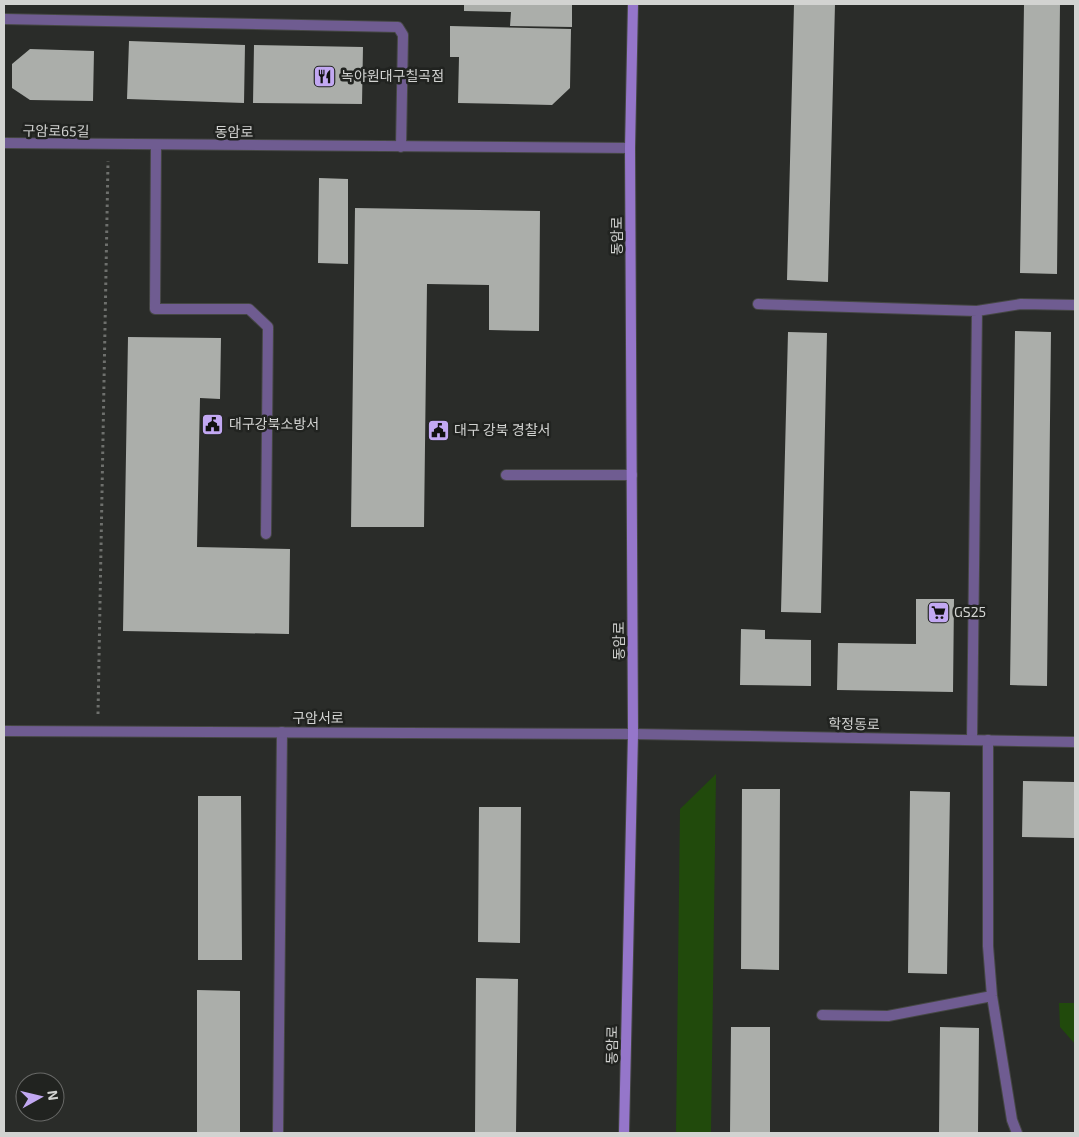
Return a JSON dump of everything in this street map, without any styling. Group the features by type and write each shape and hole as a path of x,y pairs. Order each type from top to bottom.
{"main road":[{"name":"동암로","path":"624,1133 633,734 630,148 633,4"}],"street":[{"path":"4,19 398,28 404,35 401,147"},
{"name":"구암로65길","path":"4,143 108,145"},
{"name":"동암로","path":"108,145 630,148"},
{"path":"156,145 155,309 250,309 268,327 266,534"},
{"path":"758,304 977,311 1020,304 1075,305"},
{"path":"972,740 977,311"},
{"path":"506,475 632,476"},
{"name":"구암서로","path":"4,731 633,734"},
{"path":"278,1133 282,732"},
{"name":"학정동로","path":"633,734 1075,742"},
{"path":"988,740 988,946 992,996 1012,1120 1017,1133"},
{"path":"822,1015 888,1016 992,996"}],"path":[{"path":"98,731 108,145"}],"green space":[{"path":"716,774 711,1133 676,1133 680,809"},
{"path":"1059,1003 1075,1003 1075,1044 1060,1027"}],"building":[{"path":"464,4 572,4 572,27 510,26 511,12 464,11"},
{"path":"794,4 835,4 828,282 787,280"},
{"path":"1024,4 1060,4 1057,274 1020,273"},
{"path":"450,26 571,29 570,88 552,105 458,103 459,57 450,57"},
{"path":"129,41 245,45 244,103 127,99"},
{"path":"254,45 363,47 362,104 253,103"},
{"path":"30,49 94,51 93,101 30,100 12,88 12,64"},
{"path":"319,178 348,179 348,264 318,263"},
{"path":"355,208 540,211 539,331 489,330 489,285 427,284 424,527 351,527"},
{"path":"1015,331 1051,332 1047,686 1010,685"},
{"path":"788,332 827,333 821,613 781,612"},
{"path":"128,337 221,338 220,399 200,398 197,547 290,549 289,634 123,631"},
{"path":"916,599 954,599 953,692 837,690 838,643 916,644"},
{"path":"741,629 765,630 765,639 811,640 811,686 740,685"},
{"path":"1023,781 1075,782 1075,838 1022,837"},
{"path":"742,789 780,789 779,970 741,969"},
{"path":"910,791 950,792 947,974 908,973"},
{"path":"198,796 241,796 242,960 198,960"},
{"path":"479,807 521,807 520,943 478,942"},
{"path":"476,978 518,979 516,1133 475,1133"},
{"path":"197,990 240,991 240,1133 197,1133"},
{"path":"731,1027 770,1027 770,1133 730,1133"},
{"path":"940,1027 979,1028 978,1133 939,1133"}],"place":[{"name":"녹야원대구칠곡점","path":"325,76"},
{"name":"대구강북소방서","path":"213,424"},
{"name":"대구 강북 경찰서","path":"438,430"},
{"name":"GS25","path":"938,612"}]}
